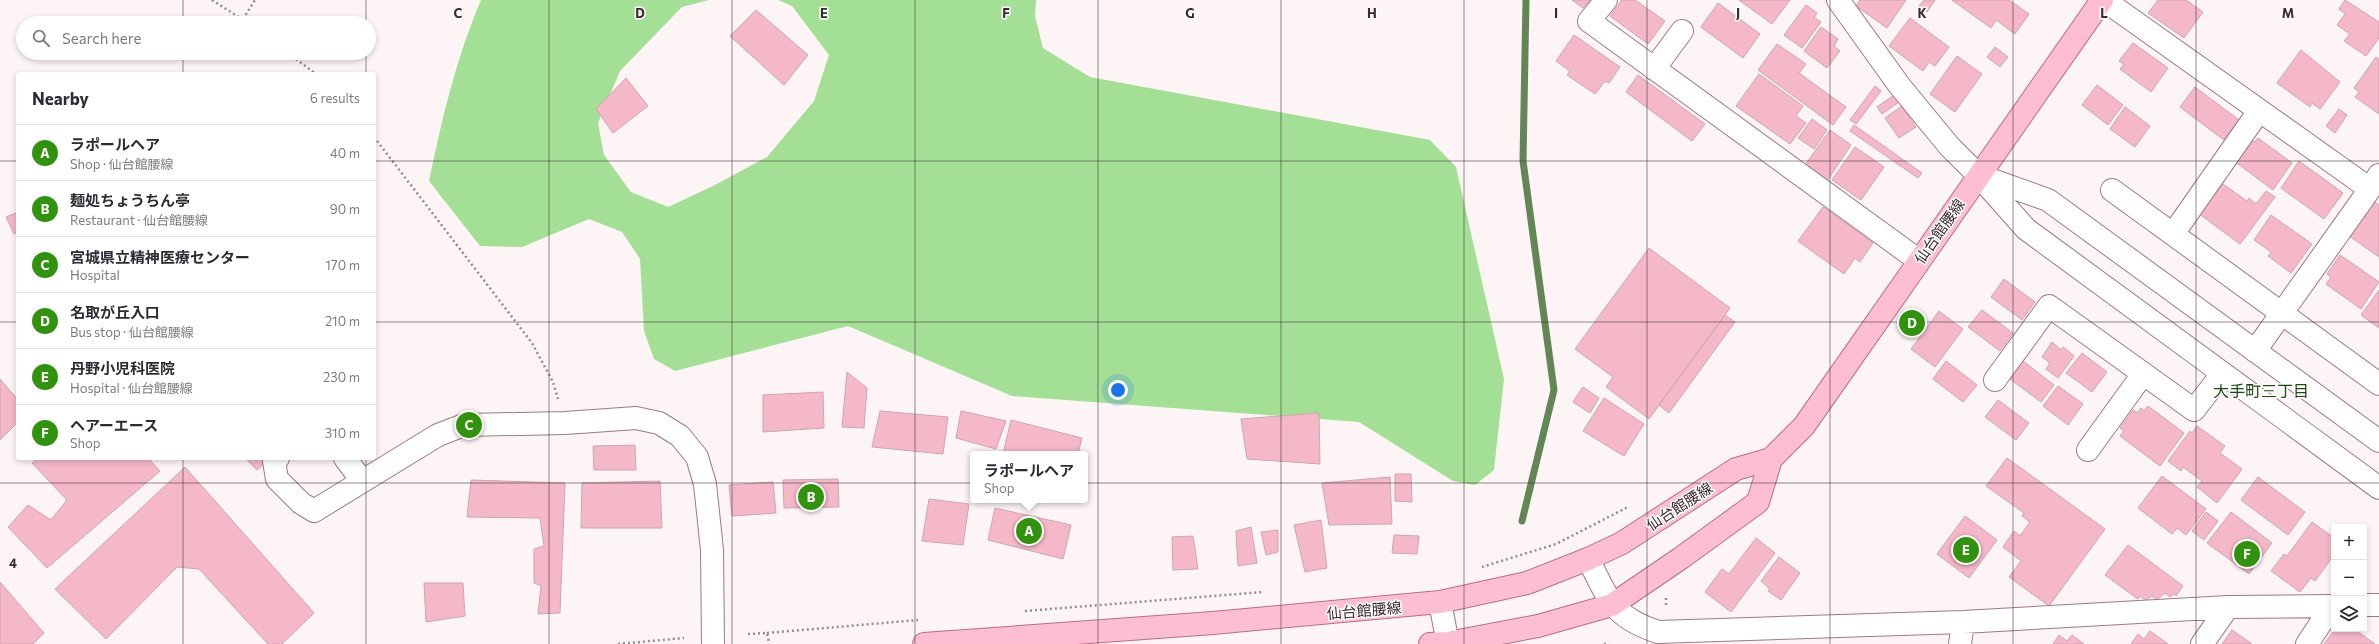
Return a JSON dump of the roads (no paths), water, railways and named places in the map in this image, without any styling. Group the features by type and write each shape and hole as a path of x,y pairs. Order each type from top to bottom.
{"main road":[{"name":"仙台館腰線","path":"1442,644 1538,626 1612,605 1681,558 1758,502 1771,459 1804,426 1918,260 2103,0"},
{"name":"仙台館腰線","path":"924,644 1213,623 1440,602 1527,583 1588,559 1622,543 1736,468 1771,459"}],"street":[{"path":"1606,0 1589,21 1918,260"},
{"path":"1838,0 1909,97 1949,146 1978,175 2026,229 2379,488"},
{"path":"2103,0 2260,111 2374,182 2255,351"},
{"path":"1654,69 1682,31"},
{"path":"2180,224 2260,111"},
{"path":"1978,175 2048,200 2379,441"},
{"path":"2112,190 2379,384"},
{"path":"1995,380 2049,306 2194,410 2222,374"},
{"path":"2088,450 2144,374"},
{"path":"275,460 274,461 277,479 301,504 314,511 438,435 464,425 636,418 659,423 680,436 697,457 705,484 712,550 713,644"},
{"path":"346,460 362,481"},
{"path":"1588,559 1612,605 1636,624 1658,632 1963,622 2228,607 2331,606"},
{"path":"1440,602 1442,644"},
{"path":"2367,605 2379,605"},
{"path":"2202,644 2228,607"},
{"path":"2306,644 2331,609"},
{"path":"1960,644 1963,622"}],"waterway":[{"path":"1522,521 1554,390 1523,161 1526,0"}],"place":[{"name":"名取が丘入口","path":"1912,323"},
{"name":"宮城県立精神医療センター","path":"469,425"},
{"name":"麺処ちょうちん亭","path":"811,497"},
{"name":"ラポールヘア","path":"1029,531"},
{"name":"丹野小児科医院","path":"1966,550"},
{"name":"ヘアーエース","path":"2247,554"}],"district":[{"name":"大手町三丁目","path":"2261,390"}]}
